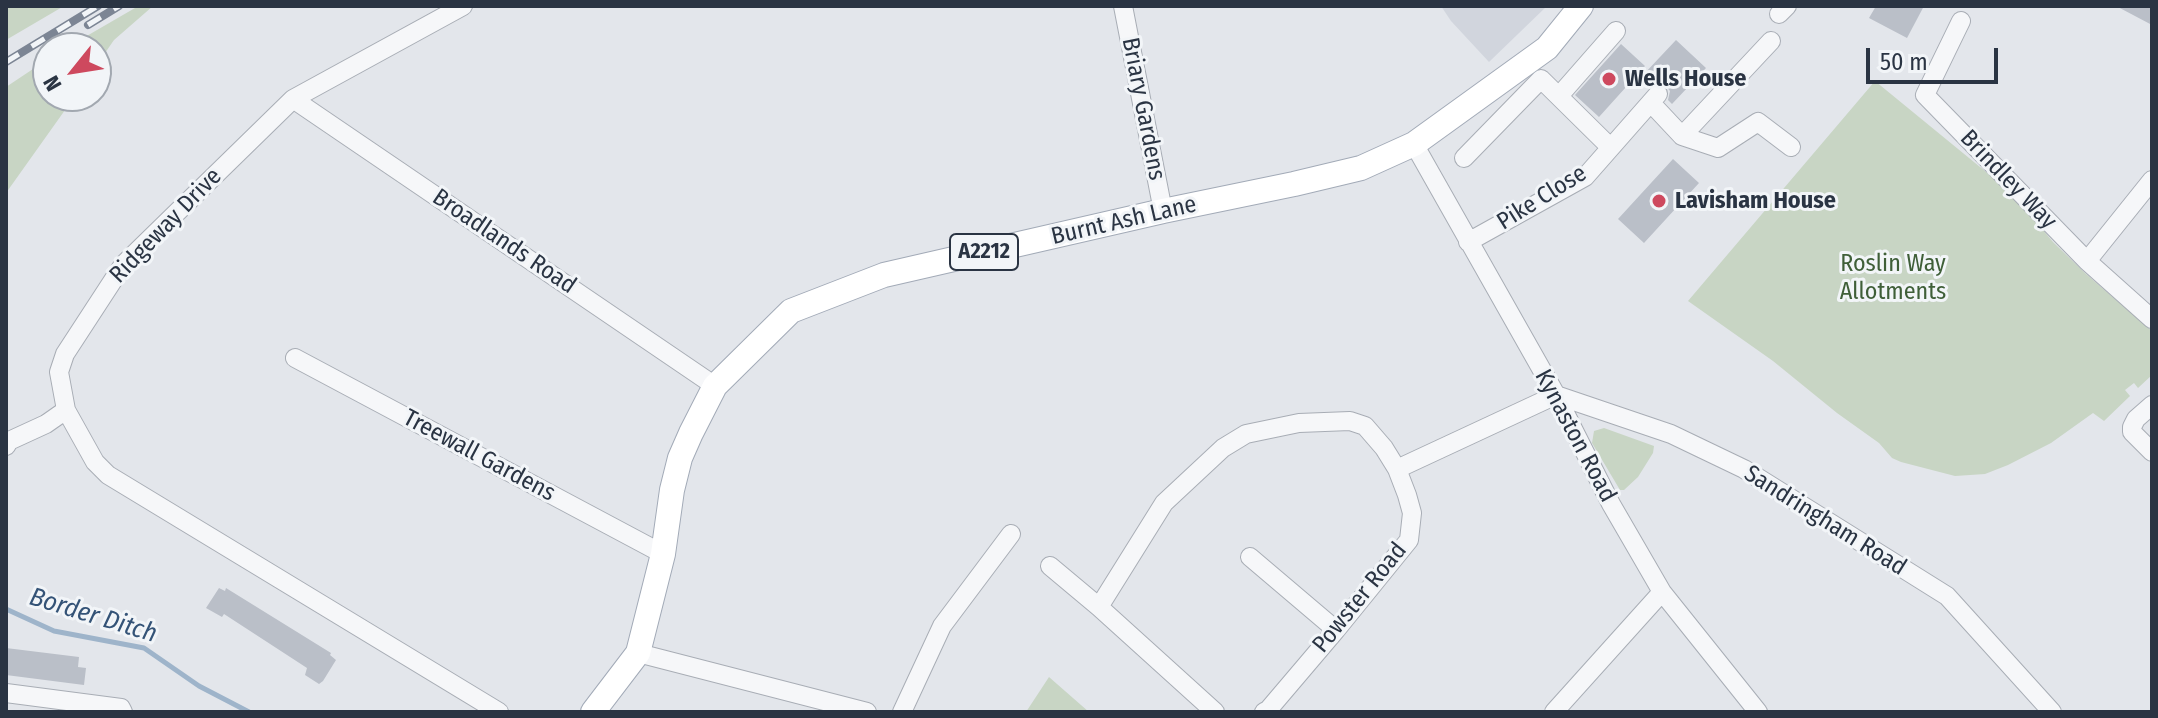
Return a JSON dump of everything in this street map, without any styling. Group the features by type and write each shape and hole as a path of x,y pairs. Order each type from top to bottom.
{"main road":[{"name":"Burnt Ash Lane","path":"593,712 638,653 663,554 672,490 680,458 691,433 715,386 791,311 884,275 1361,168 1414,144 1547,48 1581,6"}],"street":[{"name":"Ridgeway Drive","path":"463,6 293,99 123,265 65,354 59,372 66,410 95,462 108,475 499,712"},
{"name":"Briary Gardens","path":"1123,6 1163,211"},
{"name":"Brindley Way","path":"1961,21 1925,95 2087,261 2152,319"},
{"path":"1464,158 1541,79 1559,96 1616,31"},
{"path":"1771,41 1682,136 1718,148 1758,122 1791,147"},
{"name":"Pike Close","path":"1559,96 1610,147"},
{"name":"Pike Close","path":"1468,242 1585,177 1655,98 1682,136"},
{"name":"Broadlands Road","path":"293,99 715,386"},
{"name":"Kynaston Road","path":"1414,144 1556,395 1611,504 1662,592 1758,712"},
{"path":"2087,261 2152,180"},
{"name":"Treewall Gardens","path":"295,358 663,554"},
{"path":"1397,469 1556,395"},
{"name":"Sandringham Road","path":"1556,395 1671,434 1744,469 1947,596 2052,712"},
{"path":"2152,405 2136,419 2132,427 2132,432 2152,452"},
{"path":"6,446 9,441 46,424 66,410"},
{"name":"Powster Road","path":"1099,607 1164,503 1223,448 1246,434 1299,423 1350,421 1365,426 1397,469 1412,513 1409,540 1264,712"},
{"path":"902,712 942,626 1011,534"},
{"path":"1250,557 1336,630"},
{"path":"1050,566 1215,712"},
{"path":"1554,712 1662,592"},
{"path":"638,653 867,712"},
{"path":"6,693 121,708 123,712"}],"shaded area":[{"path":"1441,6 1547,6 1489,62"}],"green space":[{"path":"6,6 64,6 6,40"},
{"path":"153,6 112,43 112,32 94,32 135,8"},
{"path":"32,70 32,112 64,112 6,193 6,87"},
{"name":"Roslin Way Allotments","path":"1875,81 2013,194 2053,242 2152,331 2152,375 2138,388 2134,383 2125,390 2130,396 2104,421 2093,413 2051,443 1985,474 1955,476 1901,462 1892,458 1879,443 1773,361 1688,301"},
{"path":"1604,428 1654,446 1638,477 1624,490 1620,490 1592,443 1594,431"},
{"path":"1049,677 1089,712 1026,712"}],"building":[{"path":"1876,6 1924,6 1907,38 1869,18"},
{"path":"2116,6 2152,6 2152,25"},
{"path":"1676,40 1706,68 1672,104 1668,100 1670,91 1666,86 1660,82 1652,84 1644,74"},
{"name":"Wells House","path":"1621,44 1645,66 1599,117 1575,95"},
{"name":"Lavisham House","path":"1673,159 1699,183 1644,243 1618,219"},
{"path":"219,588 225,591 226,588 331,653 336,660 323,681 319,684 305,675 307,668 224,614 222,617 206,608"},
{"path":"6,648 79,657 78,667 86,668 84,685 6,675"}],"waterway":[{"name":"Border Ditch","path":"6,609 54,631 144,648 199,686 249,712"}],"railway":[{"path":"6,62 98,6"},
{"path":"88,25 119,6"}],"place":[{"name":"Wells House","path":"1609,79"},
{"name":"Lavisham House","path":"1659,201"}]}
